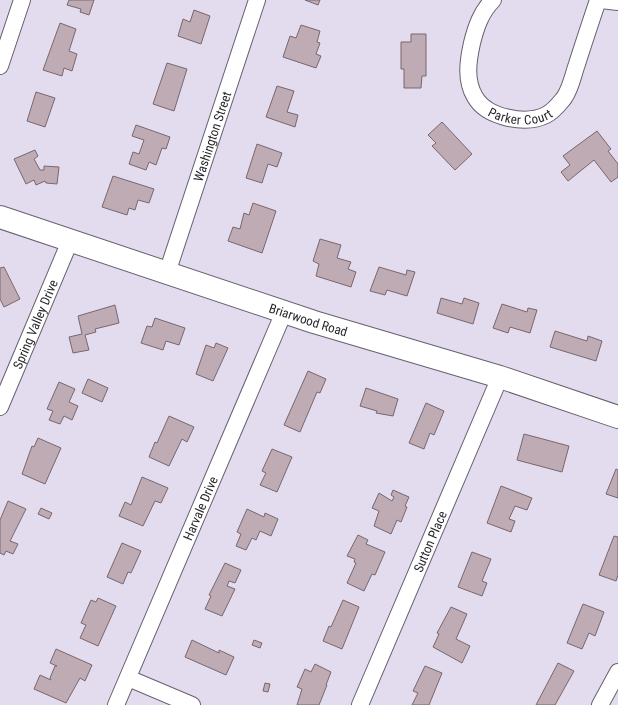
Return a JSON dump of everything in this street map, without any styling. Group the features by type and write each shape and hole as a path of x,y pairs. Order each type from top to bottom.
{"street":[{"path":"0,66 22,0"},
{"name":"Washington Street","path":"167,273 258,0"},
{"name":"Parker Court","path":"493,0 484,10 476,27 468,60 468,76 471,88 481,105 491,112 503,116 522,118 538,118 547,114 555,108 565,96 600,0 618,2"},
{"name":"Briarwood Road","path":"0,217 284,312 500,377 618,417"},
{"name":"Spring Valley Drive","path":"0,407 70,241"},
{"name":"Harvale Drive","path":"116,705 284,312"},
{"name":"Sutton Place","path":"360,705 500,377"},
{"path":"600,705 618,672"},
{"path":"128,678 192,705"}],"building":[{"path":"69,0 94,0 89,15 80,12 81,9 67,5"},
{"path":"305,0 320,0 318,5"},
{"path":"194,10 210,16 201,44 178,36 183,19 190,22"},
{"path":"60,23 76,29 69,51 77,54 72,71 64,68 62,76 43,70"},
{"path":"301,25 320,31 317,42 320,43 316,54 321,56 316,68 283,57 290,36 296,38"},
{"path":"411,34 426,34 426,76 422,76 421,88 404,88 404,69 401,69 401,42 411,42"},
{"path":"167,63 187,69 174,111 153,104"},
{"path":"277,86 294,91 287,112 298,115 295,127 266,117"},
{"path":"36,92 55,98 45,127 27,121"},
{"path":"442,122 472,154 455,170 432,146 436,143 428,135"},
{"path":"136,125 170,137 166,149 162,148 156,165 149,162 146,170 129,164 133,152 139,154 144,140 132,136"},
{"path":"597,131 611,149 608,151 618,164 618,177 611,182 594,160 568,181 561,172 570,165 563,156"},
{"path":"257,144 282,153 277,167 268,164 262,183 246,178"},
{"path":"35,150 38,156 34,159 40,170 44,170 44,166 59,167 57,184 46,183 45,181 36,185 34,180 26,184 14,159"},
{"path":"113,176 154,189 149,203 138,200 135,210 129,208 127,215 102,207"},
{"path":"253,203 276,211 262,253 228,241 233,227 240,229 244,213 249,215"},
{"path":"320,239 341,245 337,258 351,262 348,269 356,272 351,287 316,276 319,264 313,261"},
{"path":"4,267 20,299 4,307 0,299 0,268"},
{"path":"379,267 406,275 407,270 415,272 407,296 387,290 385,295 370,291"},
{"path":"441,298 462,304 464,298 479,303 473,324 437,313"},
{"path":"502,304 527,312 528,308 537,310 530,333 510,327 508,333 493,328"},
{"path":"115,305 119,323 95,329 96,332 85,335 89,350 73,353 69,337 82,334 78,316"},
{"path":"155,318 185,328 179,345 166,341 163,350 141,343 147,326 152,327"},
{"path":"555,331 587,341 588,336 602,341 596,361 550,347"},
{"path":"216,343 228,348 213,381 196,374 206,345 214,348"},
{"path":"308,371 326,379 320,393 317,392 300,432 284,425"},
{"path":"88,379 108,388 102,402 82,393"},
{"path":"59,382 75,389 69,402 78,406 72,420 64,416 60,424 49,420 53,411 47,409"},
{"path":"366,388 398,399 393,416 376,413 377,411 360,406"},
{"path":"426,403 444,411 434,435 430,433 424,449 409,443"},
{"path":"169,416 194,427 187,442 182,439 169,466 149,457"},
{"path":"524,434 569,446 562,472 517,460"},
{"path":"38,438 61,448 45,484 22,474 32,446 34,447"},
{"path":"272,449 292,457 277,492 260,485 266,473 262,471"},
{"path":"616,469 618,470 618,498 606,494"},
{"path":"142,477 168,488 161,503 155,501 143,526 119,516 125,502 131,505"},
{"path":"501,486 532,498 527,510 515,506 509,519 515,521 511,532 487,523"},
{"path":"393,490 409,497 401,522 397,520 391,534 374,526 379,511 372,508 379,493 392,501 394,497 391,495"},
{"path":"8,501 26,509 10,541 18,544 13,554 6,551 4,555 0,553 0,520"},
{"path":"41,508 52,513 49,519 38,514"},
{"path":"247,509 264,517 265,513 278,519 271,536 260,531 256,540 252,538 246,550 236,546 241,534 237,532"},
{"path":"358,535 368,540 366,544 385,552 375,575 372,574 364,591 347,583 356,563 354,562 355,559 347,556"},
{"path":"614,536 618,537 618,575 616,581 599,575"},
{"path":"122,543 141,551 131,573 128,572 123,584 107,577"},
{"path":"472,552 491,559 482,581 487,583 482,596 458,587"},
{"path":"225,563 241,570 235,583 229,581 227,586 235,589 222,616 205,609 211,596 209,595"},
{"path":"98,598 116,606 98,646 80,638 86,625 81,623 91,600 96,602"},
{"path":"343,600 359,607 342,649 323,641"},
{"path":"583,604 604,612 595,636 589,633 582,649 567,643"},
{"path":"451,607 467,614 456,639 470,646 462,663 433,647 439,634 437,633"},
{"path":"192,640 219,653 219,650 234,657 226,675 185,657"},
{"path":"254,640 262,643 260,648 252,645"},
{"path":"56,649 92,665 85,681 80,678 66,703 34,689 40,675 51,680 50,678 55,666 57,666 50,663"},
{"path":"558,663 574,671 555,705 536,705"},
{"path":"315,664 331,672 319,705 297,705 302,689 297,687 305,669 311,672"},
{"path":"425,666 442,673 429,705 412,705 418,693 413,691"},
{"path":"265,683 270,684 268,692 263,691"}]}
